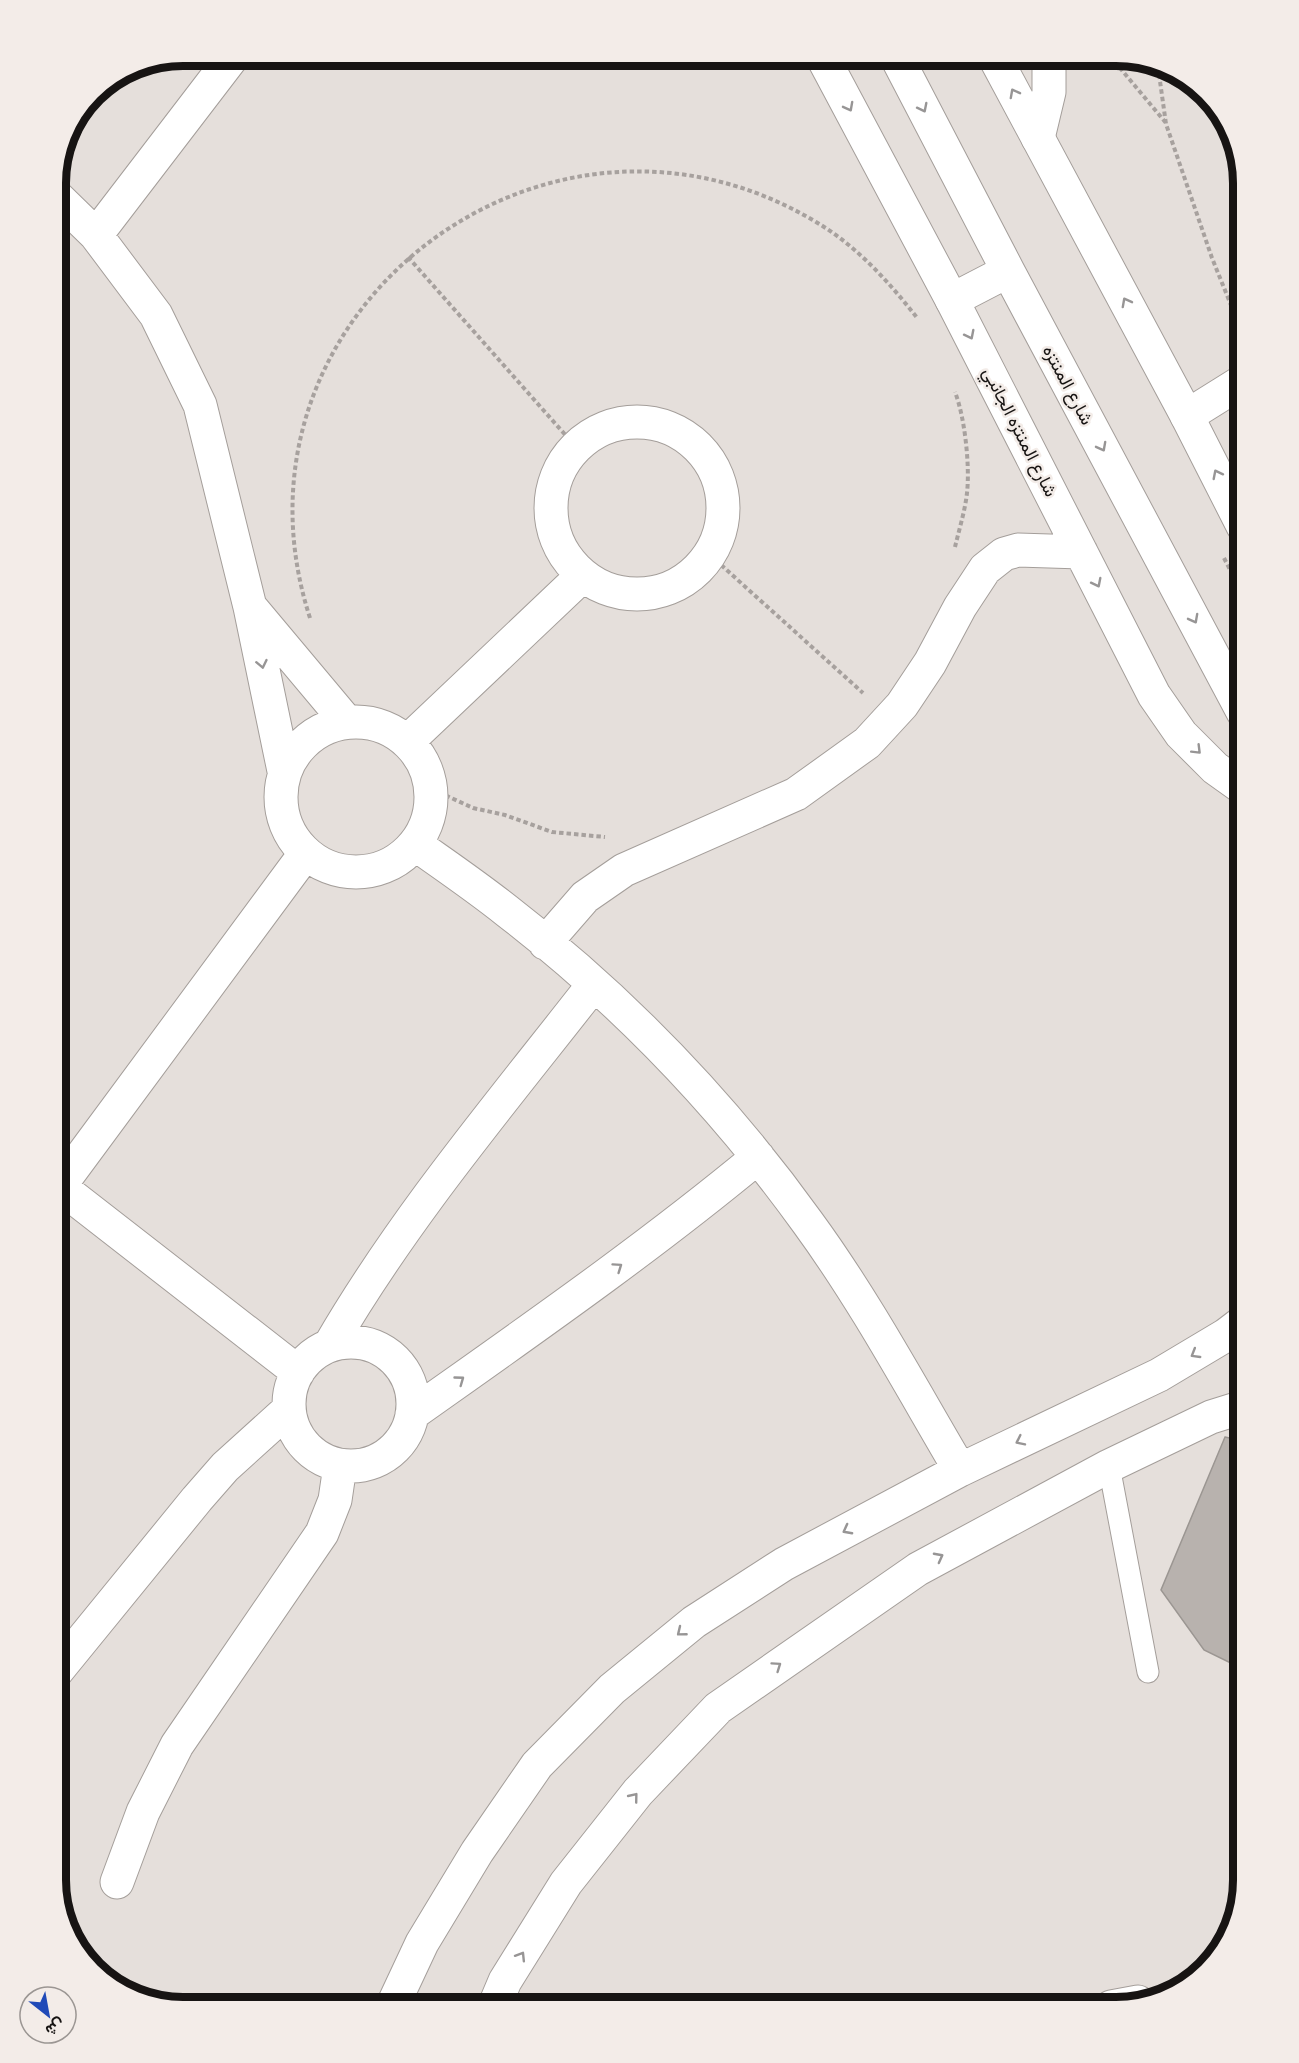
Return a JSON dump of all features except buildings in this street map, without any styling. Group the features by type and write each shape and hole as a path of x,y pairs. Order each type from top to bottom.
{"street":[{"path":"96,235 225,66"},
{"name":"شارع المنتزه الجانبي","path":"827,66 952,300 1154,695 1181,734 1215,768 1233,780"},
{"name":"شارع المنتزه","path":"901,66 1233,691"},
{"path":"999,66 1233,505"},
{"path":"1038,138 1049,92 1049,66"},
{"path":"66,206 96,235 156,315 200,405 250,607 284,771"},
{"path":"952,300 1008,271"},
{"path":"1187,416 1233,388"},
{"path":"642,421 677,430 705,453 722,485 723,521 710,555 684,580 651,594 615,592 582,576 559,548 550,513 556,477 576,447 606,426 642,421"},
{"path":"546,943 585,897 624,870 796,794 867,743 902,705 930,663 960,607 985,568 1004,554 1018,550 1081,552"},
{"path":"408,741 582,576"},
{"path":"250,607 346,722"},
{"path":"363,721 387,728 408,741 420,755 428,771 432,789 429,817 415,844 393,863 363,872 333,869 305,854 291,837 282,816 280,793 284,771 298,747 320,730 346,722 363,721"},
{"path":"415,844 508,911 594,984 680,1067 758,1157 808,1222 855,1291 960,1470"},
{"path":"66,1176 305,854"},
{"path":"330,1345 381,1262 418,1209 594,984"},
{"path":"412,1414 627,1261 758,1157"},
{"path":"66,1195 298,1372"},
{"path":"397,1997 422,1943 477,1852 537,1765 612,1689 694,1622 774,1571 960,1470 1159,1375 1233,1330"},
{"path":"351,1342 372,1346 391,1356 405,1373 412,1393 412,1414 406,1433 395,1449 378,1460 360,1466 340,1466 321,1460 305,1447 293,1430 288,1410 290,1390 298,1372 312,1356 330,1345 351,1342"},
{"path":"66,1660 218,1475 288,1410"},
{"path":"498,1997 505,1981 566,1883 638,1792 718,1708 918,1569 1109,1466 1211,1417 1233,1410"},
{"path":"117,1882 143,1812 177,1745 322,1533 335,1500 340,1466"}],"lane":[{"path":"1109,1466 1148,1672"}],"path":[{"path":"1118,66 1166,123"},
{"path":"1159,74 1166,123 1212,258 1233,309"},
{"path":"310,619 303,597 294,550 292,504 297,458 308,412 325,369 348,328 375,291 408,257 447,228 490,204 535,186 583,175 631,170 680,174 728,183 774,200 817,222 856,250 891,285 921,323"},
{"path":"408,257 576,447"},
{"path":"952,557 967,492 966,450 961,408 953,386"},
{"path":"710,555 869,699"},
{"path":"432,789 472,808 506,815 552,832 613,837"}]}
